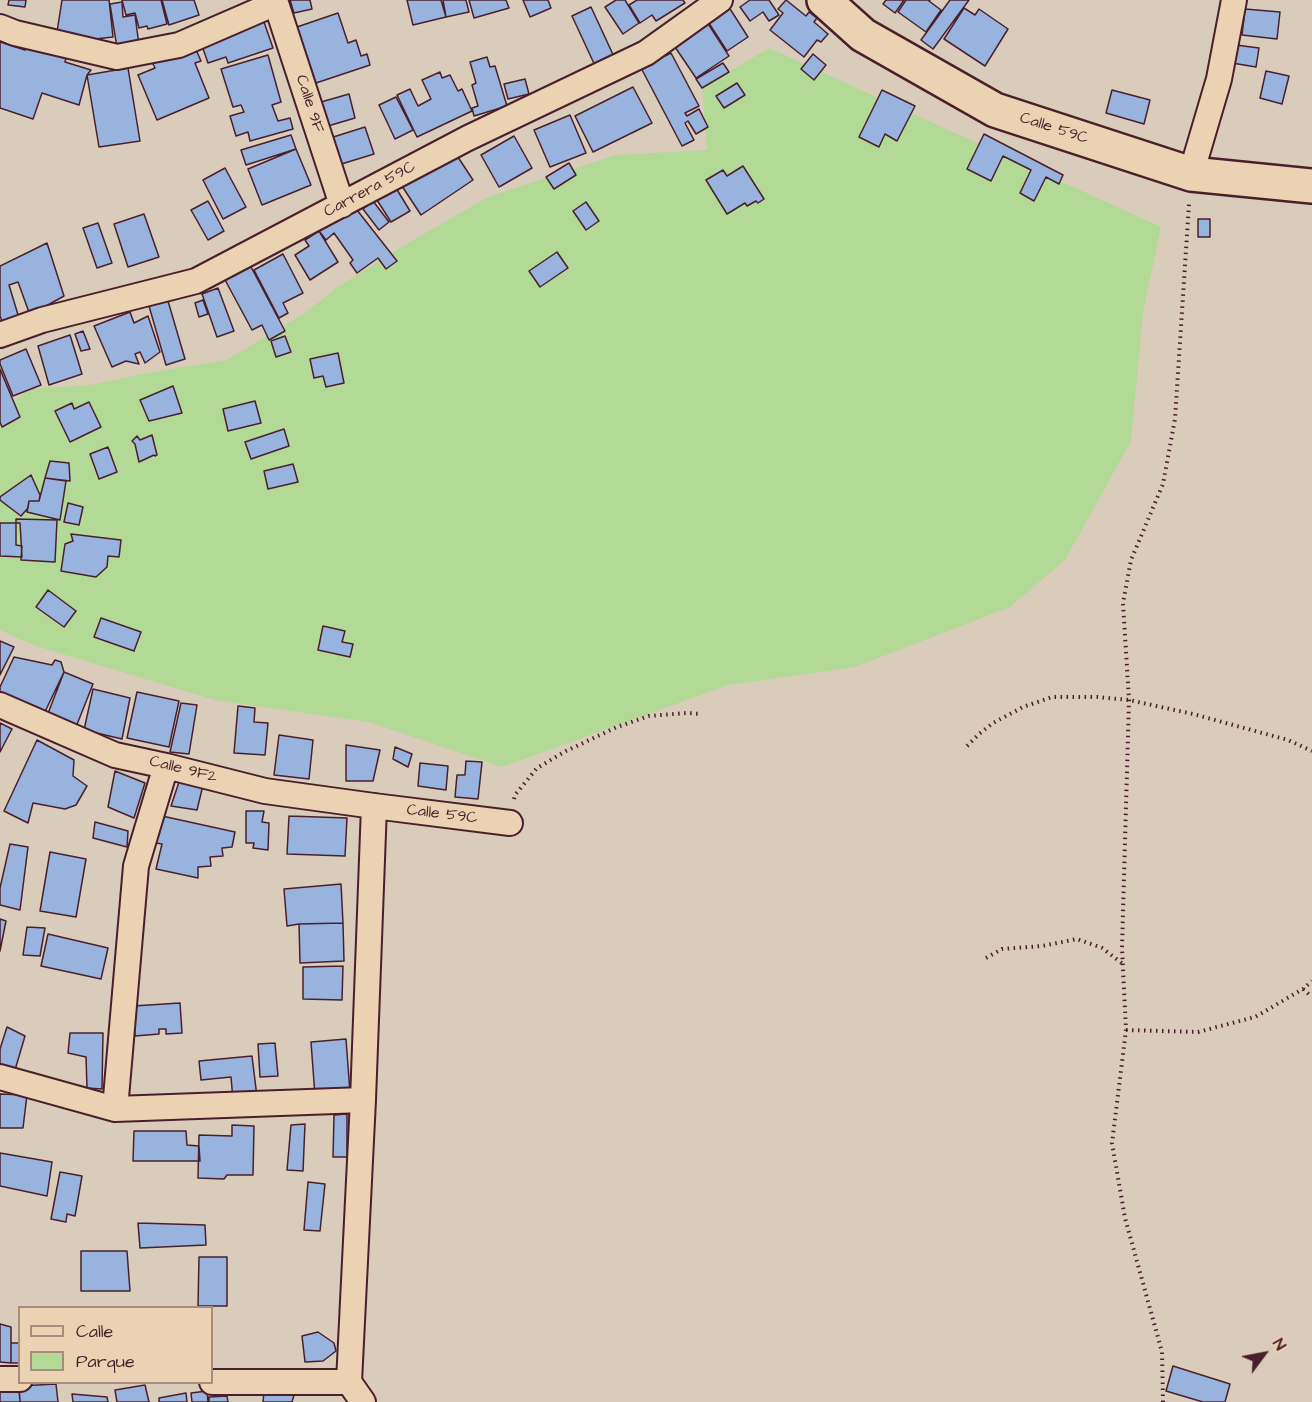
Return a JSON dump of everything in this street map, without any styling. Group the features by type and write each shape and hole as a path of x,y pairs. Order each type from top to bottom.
{"street":[{"name":"Carrera 59C","path":"0,335 42,320 196,281 468,138 646,53 720,0"},
{"name":"Calle 59C","path":"824,0 863,35 996,110 1191,174 1312,186"},
{"path":"1191,174 1219,79 1234,0"},
{"name":"Calle 9F","path":"275,2 342,205"},
{"path":"0,27 15,33 117,57 178,45 275,2"},
{"name":"Calle 9F2","path":"0,705 115,755 265,791 374,807"},
{"path":"115,1109 136,866 166,766"},
{"name":"Calle 59C","path":"374,807 510,823"},
{"path":"213,1382 356,1392 363,1100 374,807"},
{"path":"0,1077 115,1109 363,1100"},
{"path":"0,1379 18,1379"}],"path":[{"path":"1163,1402 1162,1352 1125,1218 1112,1143 1126,1030 1122,948 1129,700 1123,603 1131,560 1163,484 1174,419 1191,174"},
{"path":"967,746 993,723 1023,707 1052,698 1097,696 1129,700 1193,714 1288,740 1312,751"},
{"path":"510,823 515,795 537,768 566,751 617,727 649,716 702,714"},
{"path":"986,958 1002,949 1042,946 1077,939 1102,948 1123,964"},
{"path":"1126,1030 1198,1032 1255,1017 1303,989 1312,981"},
{"path":"1303,989 1312,997"}],"green space":[{"path":"769,48 1161,227 1143,312 1131,441 1065,560 1010,607 855,667 728,685 502,767 369,722 215,700 36,646 0,630 0,410 31,389 90,385 227,360 305,313 336,288 488,197 616,155 707,150 702,88"}],"building":[{"path":"9,0 26,0 25,7 8,5"},
{"path":"62,0 109,0 113,37 86,40 57,32"},
{"path":"122,0 161,0 167,24 148,29 147,26 139,28 135,13 126,15"},
{"path":"162,0 194,0 199,15 169,25"},
{"path":"290,0 310,0 312,9 294,13"},
{"path":"407,0 441,0 446,17 413,25"},
{"path":"443,0 466,0 469,12 446,17"},
{"path":"469,0 506,0 509,8 474,18"},
{"path":"523,0 548,0 551,8 530,17"},
{"path":"616,0 625,0 639,23 623,34 605,7"},
{"path":"637,0 683,0 685,3 656,21 652,15 640,23 629,5"},
{"path":"750,0 769,0 779,15 769,21 763,12 750,21 740,7"},
{"path":"786,0 806,16 809,12 817,18 814,22 828,34 821,42 817,40 804,57 770,30 783,13 778,9"},
{"path":"886,0 904,0 895,13 883,4"},
{"path":"906,0 930,0 941,10 926,32 898,12"},
{"path":"950,0 969,0 933,49 921,40"},
{"path":"725,1 748,37 727,51 703,14"},
{"path":"122,2 123,17 135,15 139,45 117,48 110,4"},
{"path":"591,7 616,61 597,70 572,16"},
{"path":"964,8 975,15 979,9 1008,29 985,66 944,39"},
{"path":"1245,9 1280,12 1277,39 1242,35"},
{"path":"338,13 348,43 356,40 361,56 367,54 370,65 316,83 297,27"},
{"path":"263,19 273,48 228,63 226,57 208,63 200,40"},
{"path":"705,19 729,56 696,78 671,41"},
{"path":"28,41 67,54 65,62 91,70 87,75 79,105 42,93 33,119 0,108 0,42 25,50"},
{"path":"193,43 201,61 195,63 209,98 157,120 138,75 155,68 151,60"},
{"path":"1236,45 1259,48 1256,67 1232,63"},
{"path":"671,53 699,106 685,113 687,116 699,109 708,127 696,134 688,121 685,123 694,140 682,146 639,64 657,60"},
{"path":"813,54 826,65 814,80 801,69"},
{"path":"268,55 281,102 272,105 278,121 290,118 293,129 250,141 248,132 236,136 230,116 244,112 241,105 233,107 221,69"},
{"path":"487,57 490,67 495,66 507,106 474,116 472,108 478,106 472,85 476,83 470,62"},
{"path":"723,63 729,72 702,88 696,79"},
{"path":"128,68 140,141 99,147 87,75"},
{"path":"1266,71 1289,76 1282,104 1260,98"},
{"path":"440,72 442,78 450,75 458,91 462,89 472,111 417,137 397,95 410,89 418,106 431,99 422,80"},
{"path":"525,79 529,94 508,99 504,84"},
{"path":"737,83 745,95 724,108 716,96"},
{"path":"633,87 652,123 593,152 575,116"},
{"path":"882,90 915,106 897,141 885,134 879,147 859,137"},
{"path":"1112,90 1150,100 1144,124 1106,113"},
{"path":"349,94 355,118 328,126 321,102"},
{"path":"396,97 413,130 395,139 379,105"},
{"path":"570,115 586,153 550,167 534,130"},
{"path":"365,127 374,154 335,166 327,139"},
{"path":"984,134 1063,175 1059,184 1046,177 1034,201 1020,193 1031,170 1003,156 991,181 967,169"},
{"path":"291,135 296,149 246,165 241,150"},
{"path":"514,136 532,168 499,187 481,155"},
{"path":"452,148 473,180 421,215 400,183"},
{"path":"296,149 311,185 262,205 248,169"},
{"path":"569,163 576,175 554,189 546,177"},
{"path":"743,166 764,199 747,206 745,203 727,214 706,180 723,170 727,176"},
{"path":"225,168 246,207 223,219 203,180"},
{"path":"396,188 410,211 391,222 377,200"},
{"path":"208,201 224,231 208,240 191,210"},
{"path":"373,201 389,222 379,230 363,209"},
{"path":"586,202 599,221 586,230 573,211"},
{"path":"357,210 397,261 386,269 378,258 357,273 350,263 353,260 334,233 326,240 316,227"},
{"path":"144,214 159,257 128,267 114,224"},
{"path":"1198,219 1210,219 1210,237 1198,237"},
{"path":"98,223 112,263 97,268 83,228"},
{"path":"319,231 338,262 310,280 295,255 309,246 305,240"},
{"path":"47,243 64,296 30,315 18,282 9,285 19,318 3,324 0,316 0,266"},
{"path":"557,252 568,268 540,287 529,271"},
{"path":"283,254 303,293 283,303 288,313 279,318 254,270"},
{"path":"250,265 285,331 269,340 262,325 252,330 224,278"},
{"path":"218,288 234,331 217,337 202,294"},
{"path":"203,300 208,314 199,317 195,303"},
{"path":"168,301 185,359 166,365 149,306"},
{"path":"130,312 134,323 148,316 160,352 145,363 140,352 135,354 139,364 126,361 112,367 94,326"},
{"path":"83,331 90,349 81,351 75,334"},
{"path":"70,335 82,374 49,385 38,346"},
{"path":"285,336 291,352 276,357 271,341"},
{"path":"26,349 41,385 13,396 0,360"},
{"path":"338,353 344,383 326,387 323,376 314,378 310,359"},
{"path":"0,369 20,417 2,427 0,422"},
{"path":"173,386 182,413 149,421 140,400"},
{"path":"255,401 261,423 228,431 223,409"},
{"path":"89,402 101,427 70,442 55,411 72,403 74,409"},
{"path":"284,429 289,446 251,459 245,442"},
{"path":"152,435 157,455 139,462 135,444 132,441 137,436 140,440"},
{"path":"108,447 117,472 99,479 90,454"},
{"path":"50,461 69,463 70,481 45,478"},
{"path":"293,464 298,482 268,489 264,471"},
{"path":"31,475 40,495 39,501 29,501 28,508 21,516 0,500 0,497"},
{"path":"45,478 66,481 60,520 27,512 29,501 39,501"},
{"path":"68,503 83,507 79,525 64,522"},
{"path":"16,519 57,520 55,562 21,560 22,546 16,545"},
{"path":"0,523 20,523 22,557 0,556"},
{"path":"71,534 121,540 119,557 108,556 107,567 96,577 61,571 65,544 73,541"},
{"path":"48,590 76,611 64,627 36,607"},
{"path":"101,618 141,632 134,651 94,637"},
{"path":"323,626 345,631 342,642 353,644 350,657 318,650"},
{"path":"0,641 14,647 0,675"},
{"path":"14,657 52,665 55,660 61,662 64,672 42,718 0,700 0,687"},
{"path":"64,672 93,684 76,727 47,716"},
{"path":"93,689 130,698 122,739 84,730"},
{"path":"137,692 179,701 169,747 127,738"},
{"path":"181,703 197,705 189,754 170,752"},
{"path":"238,706 255,708 254,722 268,723 265,755 234,753"},
{"path":"0,723 12,729 0,752"},
{"path":"279,735 313,740 309,779 274,775"},
{"path":"37,740 74,760 73,776 87,786 76,805 65,809 33,803 28,823 4,811"},
{"path":"346,745 380,750 373,781 346,781"},
{"path":"395,747 412,754 408,767 393,759"},
{"path":"466,761 482,762 478,799 455,797 457,775 465,775"},
{"path":"420,763 448,766 446,790 418,786"},
{"path":"115,771 145,783 134,818 108,807"},
{"path":"181,776 204,781 197,810 171,806"},
{"path":"246,811 264,811 262,822 269,823 268,850 253,848 254,843 246,843"},
{"path":"162,816 235,832 232,847 222,848 223,856 210,857 211,866 198,867 198,878 156,869 162,844 156,843"},
{"path":"289,816 347,818 345,856 287,854"},
{"path":"95,822 128,831 127,847 93,838"},
{"path":"10,844 28,847 20,910 0,905 0,888"},
{"path":"50,852 86,859 76,917 40,911"},
{"path":"341,884 343,923 287,926 284,889"},
{"path":"0,919 6,921 0,951"},
{"path":"343,923 344,961 300,963 299,924"},
{"path":"27,927 45,928 40,956 23,955"},
{"path":"48,934 108,948 101,979 41,966"},
{"path":"343,966 342,1000 303,999 303,967"},
{"path":"180,1003 182,1033 166,1034 166,1029 159,1029 159,1034 135,1036 133,1006"},
{"path":"7,1027 25,1036 15,1070 0,1064 0,1049"},
{"path":"70,1033 103,1033 102,1089 87,1088 86,1057 68,1053"},
{"path":"346,1039 350,1093 315,1096 311,1042"},
{"path":"275,1043 278,1076 260,1077 258,1044"},
{"path":"252,1056 257,1097 233,1100 231,1077 201,1080 199,1061"},
{"path":"0,1094 27,1095 23,1128 0,1128"},
{"path":"347,1114 347,1157 333,1157 334,1115"},
{"path":"305,1124 303,1171 287,1170 291,1125"},
{"path":"232,1125 254,1126 253,1175 227,1175 224,1179 198,1178 199,1135 232,1136"},
{"path":"134,1131 186,1131 187,1145 199,1146 200,1161 133,1161"},
{"path":"0,1153 52,1162 47,1196 0,1186"},
{"path":"60,1172 82,1176 75,1216 67,1214 66,1222 51,1219"},
{"path":"308,1182 325,1184 320,1231 304,1230"},
{"path":"138,1223 205,1225 206,1245 140,1248"},
{"path":"81,1251 127,1251 130,1291 81,1291"},
{"path":"199,1257 227,1257 227,1306 198,1306"},
{"path":"0,1324 11,1327 11,1363 0,1362"},
{"path":"318,1332 334,1343 336,1351 323,1361 305,1362 302,1336"},
{"path":"11,1343 18,1343 18,1363 11,1363"},
{"path":"1173,1366 1230,1384 1225,1402 1203,1402 1166,1391"},
{"path":"56,1384 58,1402 20,1402 19,1386"},
{"path":"145,1385 149,1402 117,1402 115,1390"},
{"path":"19,1390 20,1402 0,1402 0,1391"},
{"path":"207,1391 208,1402 192,1402 191,1393"},
{"path":"264,1391 294,1395 292,1402 263,1402"},
{"path":"186,1393 187,1402 159,1402 159,1398"},
{"path":"72,1394 107,1397 108,1402 73,1402"},
{"path":"227,1396 228,1402 209,1402 209,1397"}]}
